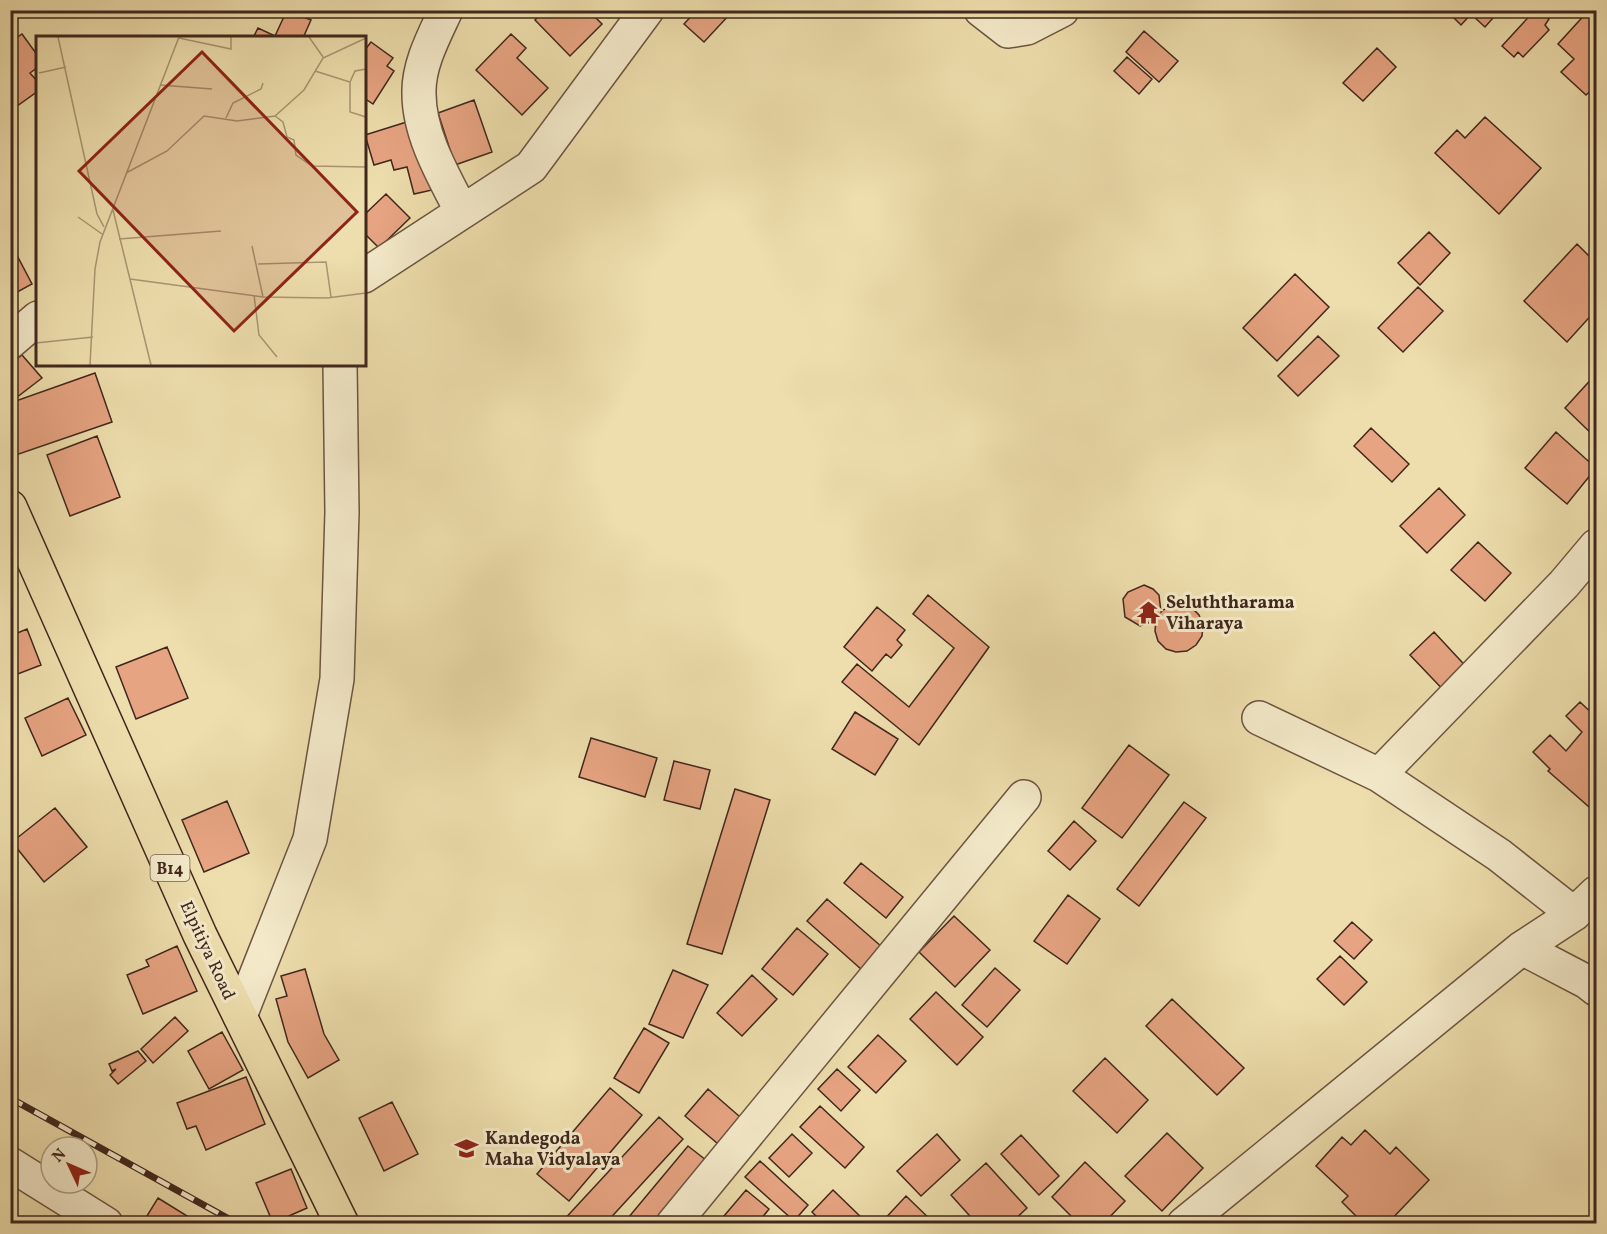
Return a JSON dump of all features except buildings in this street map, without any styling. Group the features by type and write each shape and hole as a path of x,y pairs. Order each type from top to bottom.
{"main road":[{"name":"Elpitiya Road","path":"10,507 195,925 342,1224"}],"street":[{"path":"446,10 423,64 419,94 426,134 462,212"},
{"path":"366,275 531,166 647,10"},
{"path":"981,10 1008,31 1027,28 1062,10"},
{"path":"10,342 36,320"},
{"path":"240,1016 310,839 337,679 342,512 340,366"},
{"path":"1379,775 1556,592 1596,546"},
{"path":"1184,1224 1522,948 1585,904 1499,855 1379,775 1259,718"},
{"path":"673,1224 1024,797"},
{"path":"1522,948 1587,982 1596,990"},
{"path":"10,1164 106,1224"}],"railway":[{"path":"10,1098 238,1224"}],"place":[{"name":"Seluththarama Viharaya","path":"1148,612"},
{"name":"Kandegoda Maha Vidyalaya","path":"467,1148"}]}
